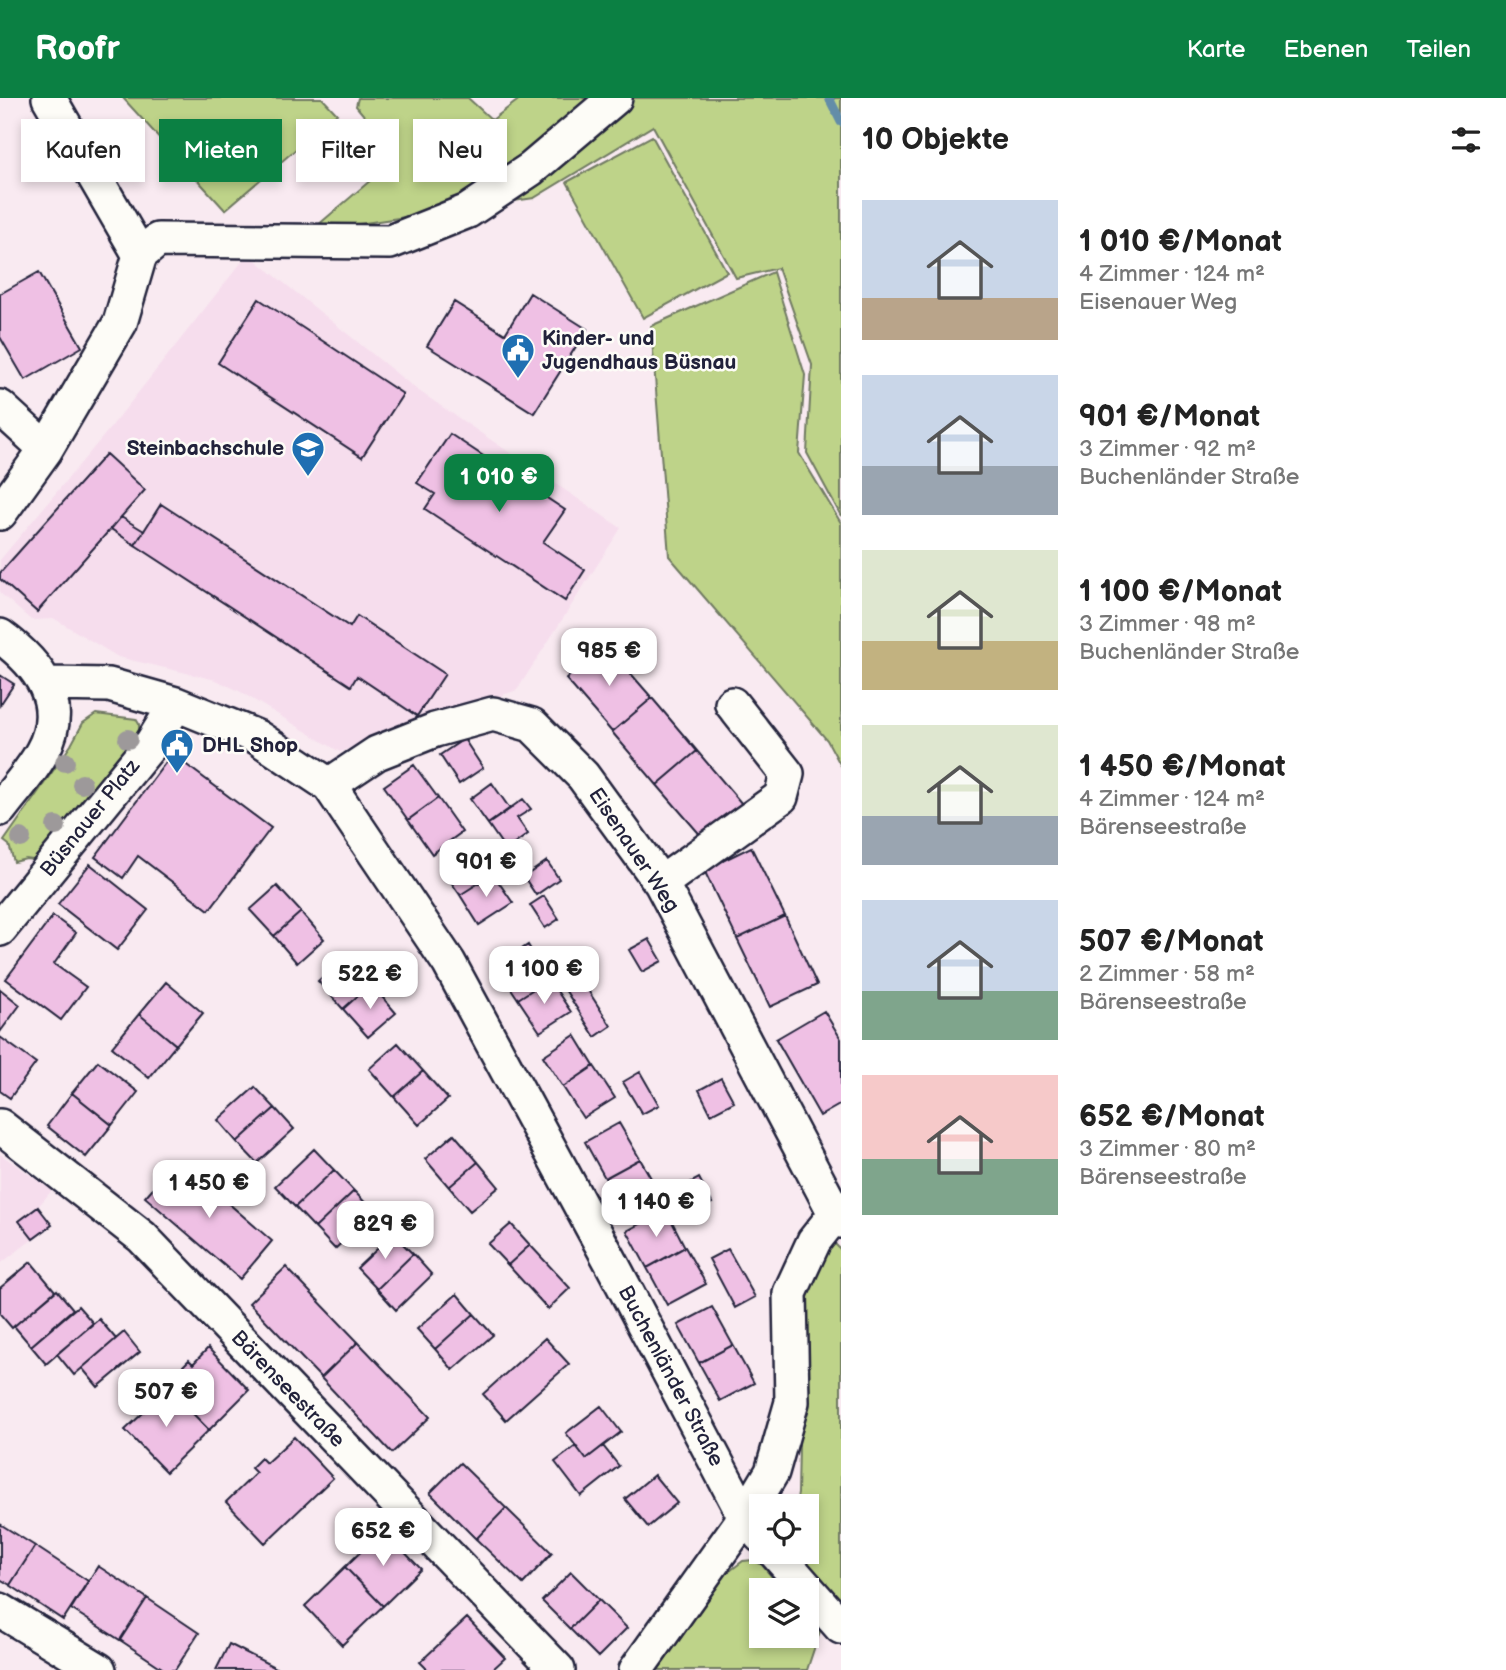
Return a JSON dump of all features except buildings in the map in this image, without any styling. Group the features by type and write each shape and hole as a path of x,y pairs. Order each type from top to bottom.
{"street":[{"path":"49,98 140,255"},
{"path":"0,513 46,449 120,323 140,255 159,240 390,242 468,211 531,169 615,98"},
{"path":"0,407 46,449"},
{"path":"0,636 19,650 46,684 53,715 44,750 0,809"},
{"name":"Buchenländer Straße","path":"46,684 108,685 176,704 257,737 329,785 449,964 749,1519"},
{"name":"Büsnauer Platz","path":"0,929 152,743 176,704"},
{"path":"661,883 781,797 786,774 733,704"},
{"name":"Eisenauer Weg","path":"329,785 377,753 435,730 493,714 532,725 583,776 661,883 839,1214"},
{"name":"Bärenseestraße","path":"0,1126 142,1237 558,1670"},
{"path":"764,1494 792,1402 790,1293 814,1241 839,1214"},
{"path":"636,1670 749,1531"},
{"path":"786,1564 841,1627"},
{"path":"0,1610 99,1670"}],"shaded area":[{"name":"Steinbachschule","path":"248,254 416,389 621,528 517,690 340,752 216,680 118,657 55,619 31,620 0,593 0,560 111,427"},
{"path":"0,1154 52,1190 38,1207 19,1221 33,1239 0,1264"}],"green space":[{"path":"123,98 322,98 337,114 331,119 296,119 296,149 282,161 282,119 159,119 159,138 145,119"},
{"path":"358,98 468,98 491,119 413,119 413,182 507,182 507,119 493,119 521,98 841,98 841,516 807,453 812,365 778,268 736,278 653,126 534,198 311,231 369,182 399,182 399,119 367,119 356,106"},
{"path":"652,136 727,272 643,318 567,182"},
{"path":"200,182 258,182 225,210"},
{"path":"773,272 805,375 799,453 841,523 841,766 827,740 669,556 651,326"},
{"path":"96,714 136,719 139,733 40,861 26,859 14,862 9,845 4,841 71,745 83,723"},
{"path":"831,1240 841,1250 841,1610 819,1584 819,1578 814,1578 802,1564 819,1564 819,1494 798,1494 802,1299"},
{"path":"743,1561 762,1565 773,1578 749,1578 749,1648 814,1648 807,1670 658,1670 727,1573"}],"waterway":[{"path":"829,98 841,122"}],"place":[{"name":"Kinder- und Jugendhaus Büsnau","path":"518,380"},
{"name":"Steinbachschule","path":"308,478"},
{"name":"DHL Shop","path":"177,775"}]}
